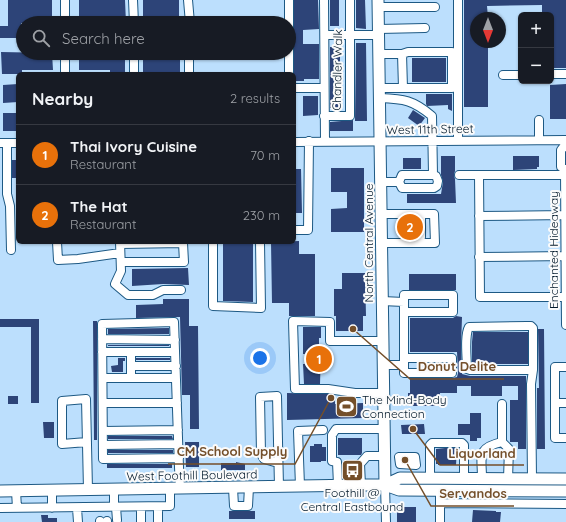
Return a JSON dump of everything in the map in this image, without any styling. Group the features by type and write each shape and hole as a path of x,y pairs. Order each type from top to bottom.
{"main road":[{"name":"North Central Avenue","path":"378,4 381,142 383,456 385,485"},
{"name":"West Foothill Boulevard","path":"385,485 400,478 430,473 464,473 482,478 566,479"},
{"path":"466,490 472,485 506,483 508,479"},
{"path":"524,491 525,488 530,485 561,485 566,483"},
{"name":"West Foothill Boulevard","path":"0,491 385,485 400,490 566,491"}],"street":[{"path":"65,0 65,16"},
{"path":"133,0 134,16"},
{"path":"188,0 189,16"},
{"path":"289,0 289,16"},
{"path":"324,0 325,141"},
{"name":"Chandler Walk","path":"324,116 350,116 350,0"},
{"path":"458,0 458,140"},
{"path":"378,4 435,7"},
{"path":"325,35 350,35 425,28"},
{"path":"379,54 402,54 408,52 452,52 452,88 403,88 380,93"},
{"path":"402,54 403,88"},
{"path":"65,60 66,72"},
{"path":"134,60 134,72"},
{"path":"189,60 189,72"},
{"path":"289,60 289,72"},
{"path":"554,74 566,74"},
{"path":"503,75 518,75"},
{"path":"296,88 324,88"},
{"path":"380,93 404,99 420,106 432,116 433,175"},
{"path":"539,120 539,140"},
{"name":"West 11th Street","path":"296,142 539,140 565,143"},
{"path":"296,230 308,230 309,141"},
{"path":"11,250 10,206 7,194 3,143 16,143"},
{"path":"565,143 561,150 564,159 561,167 565,172"},
{"path":"459,175 565,172"},
{"name":"Enchanted Hideaway","path":"565,172 566,325"},
{"path":"402,175 433,175 436,176 438,181 437,186 434,188 402,188 399,182 402,175"},
{"path":"479,175 480,297 566,297"},
{"path":"381,182 399,182"},
{"path":"381,214 434,214 435,243 382,243"},
{"path":"400,214 408,218 421,218 421,237 410,237 401,243"},
{"path":"479,216 566,215"},
{"path":"57,244 58,260 78,259 120,253"},
{"path":"120,244 120,271 115,284 128,295 153,295 163,290 181,290"},
{"path":"120,262 184,262 183,244"},
{"path":"213,244 213,306 261,308 260,244"},
{"path":"479,257 566,256"},
{"path":"383,365 404,361 452,358 452,373 404,373 404,361 404,312 404,302 404,295 453,295 453,312 404,312"},
{"path":"382,301 404,302"},
{"path":"0,508 170,506 175,489 179,458 174,322 102,324 103,459 179,458"},
{"path":"382,341 330,341 330,322 293,322 295,389 328,389 355,393 383,393"},
{"path":"532,479 531,384 533,370 533,328 531,326 468,328 467,368 470,370 533,370"},
{"path":"102,339 175,340"},
{"path":"102,352 175,352"},
{"path":"131,352 131,378"},
{"path":"132,366 176,366"},
{"path":"566,367 556,367 555,403 555,438 566,438"},
{"path":"103,378 176,378"},
{"path":"278,463 264,458 261,454 260,397 277,396 278,463 280,487"},
{"path":"87,442 62,444 62,401 86,399 87,442 88,490"},
{"path":"103,403 177,403"},
{"path":"555,403 566,403"},
{"path":"502,404 502,442 509,449 508,479"},
{"path":"338,485 337,462 332,461 332,435 336,429 383,429"},
{"path":"103,431 178,430"},
{"path":"300,486 298,431 323,430"},
{"path":"482,478 482,452 485,447 491,444 502,442"},
{"path":"430,473 430,445 432,443 462,443 464,445 464,473"},
{"path":"103,445 178,444"},
{"path":"361,485 360,464 367,456 383,456"},
{"path":"385,485 386,522"},
{"path":"234,488 234,506 248,506 249,487"},
{"path":"52,490 52,508"},
{"path":"114,490 117,520"},
{"path":"440,490 440,522"},
{"path":"16,491 16,508"},
{"path":"524,491 524,504"},
{"path":"440,503 566,504"},
{"path":"141,507 141,522"},
{"path":"158,507 158,522"},
{"path":"77,508 78,522"}],"building":[{"path":"8,0 52,0 52,16 16,16 16,38 0,38 0,26 8,26"},
{"path":"79,0 125,0 126,16 79,16"},
{"path":"143,0 179,0 179,16 143,16"},
{"path":"294,0 318,0 319,29 303,30 303,44 319,44 319,79 304,79 304,81 296,81 294,60 296,60 296,16 294,16"},
{"path":"330,0 339,0 339,26 330,26"},
{"path":"356,0 365,0 366,29 356,28"},
{"path":"464,0 566,0 566,68 554,68 554,12 542,12 542,5 487,6 488,12 470,12 470,48 488,48 488,107 464,107"},
{"path":"356,43 366,43 367,121 355,121"},
{"path":"330,47 340,47 340,108 330,108"},
{"path":"1,52 16,52 16,60 52,60 53,70 22,70 22,72 16,72 16,74 2,74"},
{"path":"412,58 446,58 446,82 412,82"},
{"path":"79,60 125,60 125,72 110,72 110,70 79,70"},
{"path":"143,60 180,60 180,72 143,72"},
{"path":"16,84 16,102 3,103 3,85"},
{"path":"566,84 566,119 550,119 550,85"},
{"path":"426,94 452,94 452,111 448,109 448,105 427,106 426,104"},
{"path":"303,96 318,96 318,115 303,116"},
{"path":"413,110 425,118 419,126 408,118"},
{"path":"3,113 16,113 16,131 3,131"},
{"path":"353,120 353,131 330,131 330,122"},
{"path":"441,156 455,156 454,175 456,203 407,203 407,194 441,194 443,182 441,175"},
{"path":"513,156 539,156 539,167 537,167 537,169 513,170"},
{"path":"403,158 421,158 421,169 403,169"},
{"path":"12,160 16,160 16,178 12,178"},
{"path":"331,168 364,168 364,232 331,232 331,209 347,208 347,192 331,192"},
{"path":"296,169 301,169 302,213 296,213"},
{"path":"403,220 416,224 416,232 408,232 404,235 402,233"},
{"path":"296,241 299,241 299,254 315,254 315,316 289,316 289,303 272,303 271,244 296,244"},
{"path":"223,244 253,244 253,302 223,301"},
{"path":"188,268 189,285 163,284 132,286 132,269"},
{"path":"342,273 365,273 366,316 363,316 363,331 336,331 336,316 334,316 334,289 342,289"},
{"path":"409,274 456,274 456,290 409,290"},
{"path":"163,299 189,299 189,326 198,326 199,429 190,429 190,395 182,395 180,317 136,318 136,305 163,304"},
{"path":"456,316 462,317 462,374 470,376 526,376 526,449 518,449 518,442 510,442 510,400 518,400 518,386 502,386 502,396 471,396 471,386 457,386 457,393 440,393 440,406 408,406 410,378 452,378 457,377 458,373 457,352 410,352 410,318 453,318"},
{"path":"0,319 39,319 39,403 31,403 31,327 0,327"},
{"path":"93,321 97,321 97,440 94,440"},
{"path":"303,327 321,327 321,338 319,338 319,351 321,351 320,384 304,384 303,364 305,364 305,354 303,354"},
{"path":"169,328 169,334 108,334 108,329"},
{"path":"538,329 544,329 545,449 537,449 537,388 539,388"},
{"path":"473,332 528,332 528,364 472,364"},
{"path":"169,345 169,346 108,346"},
{"path":"118,358 125,358 125,361 123,361 123,372 112,372 111,366 118,365"},
{"path":"136,358 170,358 170,360 136,360"},
{"path":"287,393 328,394 335,396 335,404 363,403 363,418 287,420"},
{"path":"8,396 18,396 18,404 8,404"},
{"path":"470,413 481,413 481,438 477,438 477,441 470,441 470,435 458,435 458,424 470,424"},
{"path":"43,422 54,422 54,438 44,438"},
{"path":"424,424 425,434 402,434 401,425"},
{"path":"108,436 172,436 173,439 108,439"},
{"path":"338,438 362,438 361,455 338,455"},
{"path":"185,442 199,442 199,467 186,467"},
{"path":"314,444 322,444 322,447 326,447 326,461 310,462 310,446 314,446"},
{"path":"457,448 456,465 436,464 436,449"},
{"path":"108,450 173,450 173,453 108,453"},
{"path":"236,462 245,464 245,470 221,470 221,463"},
{"path":"107,464 172,464 172,468 107,468"},
{"path":"397,507 416,507 416,522 397,522"},
{"path":"473,510 501,512 500,522 472,522"},
{"path":"229,511 255,511 255,519 229,519"},
{"path":"41,515 48,515 48,518 57,518 57,522 42,522"}],"place":[{"name":"The Hat","path":"410,227"},
{"name":"Donut Delite","path":"353,329"},
{"name":"Thai Ivory Cuisine","path":"319,359"},
{"name":"CM School Supply","path":"331,398"},
{"name":"The Mind-Body Connection","path":"347,406"},
{"name":"Liquorland","path":"413,429"},
{"name":"Servandos","path":"405,460"},
{"name":"Foothill @ Central Eastbound","path":"352,471"}]}
